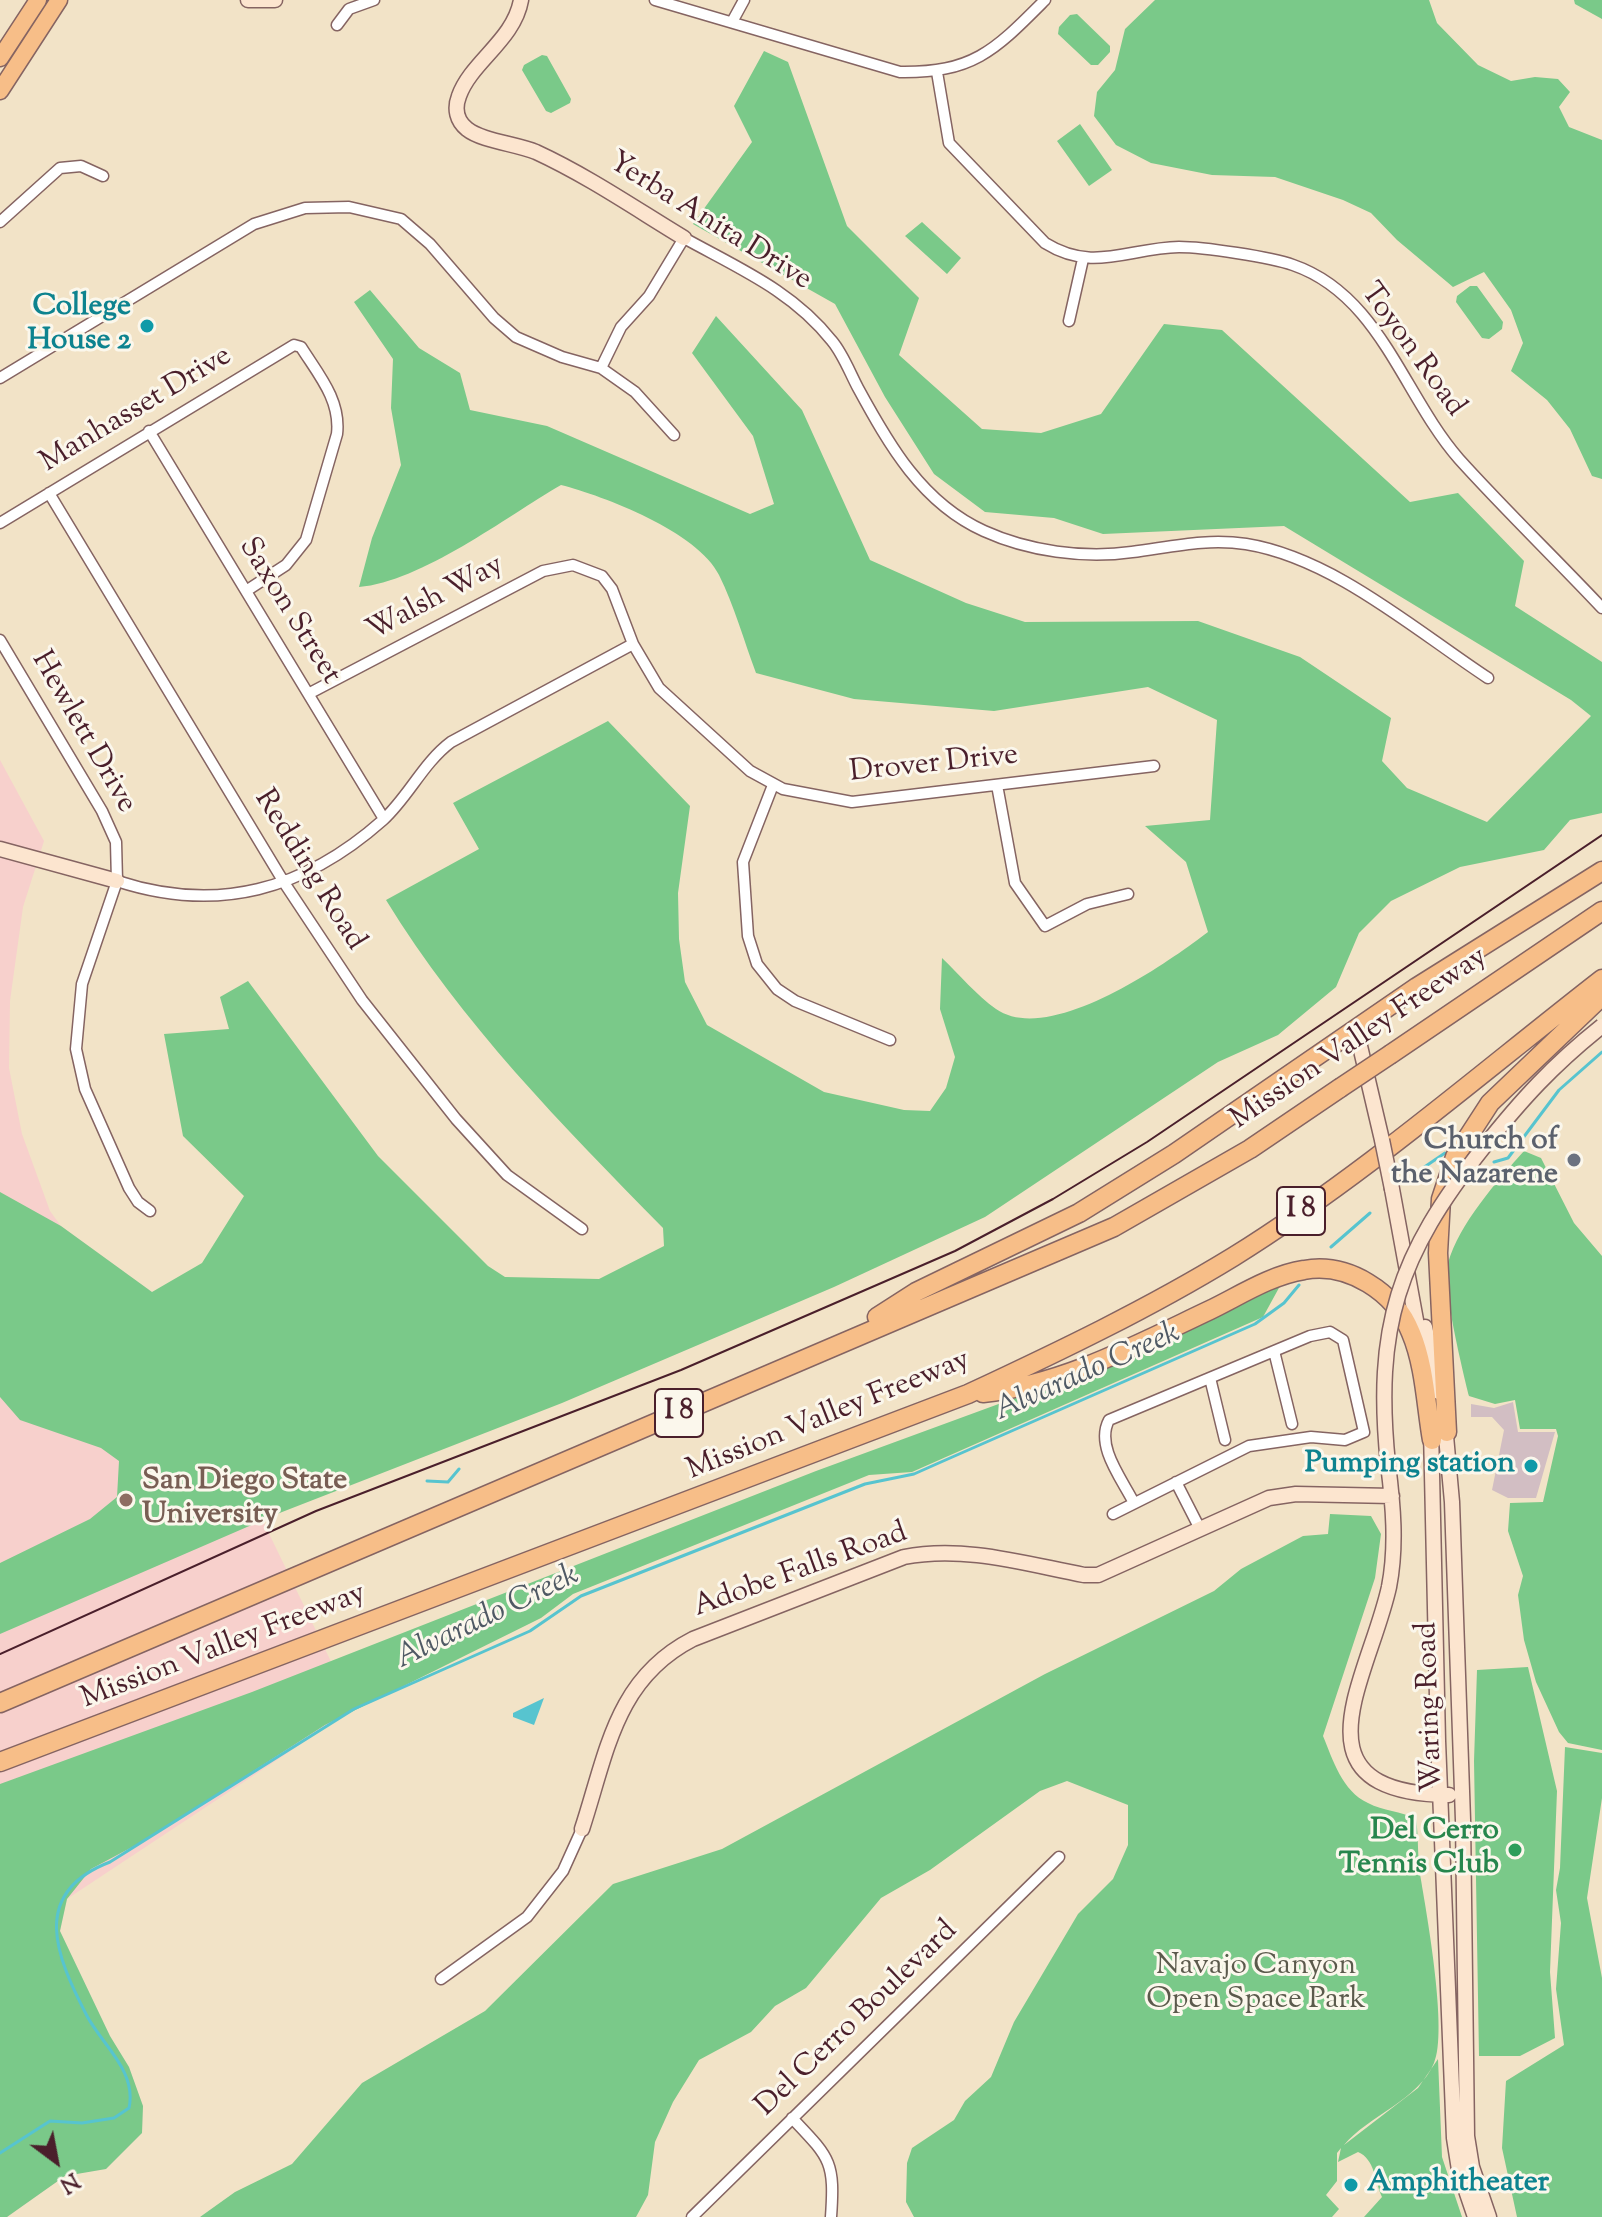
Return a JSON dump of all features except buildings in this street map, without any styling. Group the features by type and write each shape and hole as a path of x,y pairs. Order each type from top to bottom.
{"highway":[{"path":"837,1343 916,1292 1079,1213 1174,1154 1527,915 1602,871"},
{"name":"Mission Valley Freeway","path":"0,1703 1114,1227 1250,1149 1602,911"},
{"name":"Mission Valley Freeway","path":"0,1762 968,1394 1149,1305 1233,1257 1373,1159 1602,979"},
{"path":"1440,1436 1438,1253 1441,1199 1455,1157 1490,1103 1602,996"},
{"path":"968,1394 1023,1389 1180,1324 1284,1275 1321,1269 1363,1280 1384,1295 1400,1314 1411,1333 1440,1436"}],"main road":[{"path":"0,58 38,0"},
{"path":"0,91 59,0"}],"street":[{"path":"248,0 275,0"},
{"path":"337,25 349,9 374,0"},
{"name":"Yerba Anita Drive","path":"521,0 509,30 459,94 456,109 460,121 481,136 534,151 573,171 795,301 833,342 881,432 909,473 945,508 984,531 1058,552 1111,554 1181,543 1219,542 1284,552 1324,569 1488,678"},
{"path":"655,0 900,72 937,72 970,62 1002,44 1045,0"},
{"path":"732,22 744,0"},
{"name":"Toyon Road","path":"937,72 949,143 1045,243 1064,255 1096,260 1148,250 1200,249 1274,259 1323,278 1361,311 1457,456 1602,608"},
{"path":"0,222 60,168 81,166 103,176"},
{"path":"0,378 254,224 292,210 334,206 401,219 430,244 494,318 516,337 562,357 601,368 635,392 674,435"},
{"path":"601,368 621,327 649,296 684,238"},
{"path":"1069,321 1083,259"},
{"name":"Manhasset Drive","path":"0,523 294,345 301,347 330,392 339,417 337,434 306,540 286,565 246,591"},
{"name":"Saxon Street","path":"149,431 384,819"},
{"name":"Redding Road","path":"49,493 285,884 362,1000 456,1119 507,1175 582,1229"},
{"name":"Walsh Way","path":"310,693 543,571 562,566 588,568"},
{"name":"Drover Drive","path":"588,568 612,589 633,644 672,703 750,771 773,785 812,797 852,802 1154,766"},
{"name":"Hewlett Drive","path":"0,640 102,811 116,842 117,881 82,984 76,1049 85,1089 129,1188 138,1202 150,1211"},
{"path":"0,849 170,894 208,896 247,893 285,884 384,819 431,759 451,742 633,644"},
{"path":"773,785 743,862 748,936 753,955 769,981 785,996 890,1040"},
{"path":"997,785 1015,883 1045,926 1087,904 1128,894"},
{"path":"1461,1796 1398,1792 1377,1782 1358,1760 1349,1737 1350,1710 1389,1585 1394,1558 1392,1496 1382,1401 1386,1344 1397,1290 1417,1244 1446,1195 1535,1084 1602,1026"},
{"name":"Waring Road","path":"1356,1029 1404,1245 1440,1436 1461,1796 1467,2136 1472,2167 1489,2217"},
{"path":"1113,1514 1249,1446 1311,1437 1345,1440 1364,1432 1343,1340 1330,1332 1274,1351 1109,1420 1103,1431 1105,1445 1134,1503"},
{"path":"1274,1351 1292,1424"},
{"path":"1210,1378 1225,1440"},
{"name":"Waring Road","path":"1440,1436 1442,1795 1454,2138 1459,2170 1475,2217"},
{"path":"1176,1482 1200,1529"},
{"name":"Adobe Falls Road","path":"441,1979 527,1917 563,1871 582,1829 629,1695 645,1672 671,1650 904,1557 935,1553 987,1556 1098,1575 1281,1496 1392,1496"},
{"name":"Del Cerro Boulevard","path":"692,2217 1059,1857"},
{"path":"792,2118 824,2153 834,2178 831,2217"}],"shaded area":[{"name":"San Diego State University","path":"0,760 44,841 23,907 10,1001 9,1068 22,1134 50,1211 61,1226 152,1292 354,1709 67,1899 60,1931 110,2036 129,2067 143,2106 142,2133 106,2169 65,2176 7,2217 0,2217"},
{"path":"1513,1402 1518,1432 1555,1432 1536,1498 1508,1498 1492,1490 1504,1430 1492,1417 1471,1417 1471,1404 1494,1408"}],"green space":[{"path":"1155,0 1429,0 1437,23 1478,65 1511,81 1535,77 1558,79 1570,92 1559,107 1569,127 1602,140 1602,479 1592,476 1570,429 1547,400 1511,371 1523,343 1511,310 1484,272 1453,287 1397,240 1371,213 1343,200 1275,177 1212,175 1151,163 1116,145 1094,116 1097,92 1115,70 1125,29"},
{"path":"1574,0 1602,0 1602,19 1575,4"},
{"path":"1077,14 1110,46 1110,52 1098,65 1091,65 1058,34 1059,27 1070,15"},
{"path":"764,51 788,62 847,226 919,298 899,355 982,429 1041,433 1101,414 1164,324 1222,330 1410,502 1458,493 1524,561 1515,606 1602,662 1602,813 1570,820 1544,850 1460,867 1391,901 1359,933 1336,987 1278,1035 1218,1062 985,1217 834,1287 562,1403 277,1514 0,1634 0,1563 90,1519 117,1497 119,1461 101,1448 20,1420 0,1397 0,1192 61,1226 152,1292 202,1263 244,1196 183,1136 164,1034 229,1029 220,997 248,981 378,1156 488,1266 505,1277 599,1279 664,1246 663,1228 551,1112 480,1031 386,900 479,849 453,803 608,721 690,806 678,893 679,939 685,982 707,1025 824,1092 904,1110 930,1111 946,1088 955,1057 940,1009 942,958 996,1009 1019,1018 1046,1017 1106,996 1165,963 1208,932 1186,862 1145,826 1210,820 1217,720 1148,687 994,711 854,699 756,673 719,575 708,559 692,544 648,518 561,485 436,561 383,582 359,587 372,538 401,465 391,408 393,359 354,302 370,290 419,348 460,373 470,410 547,426 750,514 774,504 753,436 692,353 716,316 802,410 870,560 966,603 1025,622 1198,621 1300,657 1391,718 1382,761 1407,788 1487,822 1591,716 1571,700 1284,526 1103,534 1054,518 985,512 934,474 885,397 835,304 693,224 752,142 734,106"},
{"path":"542,55 547,56 571,99 570,103 551,113 546,111 522,70 524,65"},
{"path":"1080,124 1112,170 1089,186 1057,141"},
{"path":"922,222 961,258 947,274 905,236"},
{"path":"1470,286 1477,286 1503,322 1502,329 1489,339 1482,338 1456,302 1457,296"},
{"path":"1524,1151 1541,1158 1574,1223 1602,1256 1602,1750 1568,1743 1559,1732 1536,1682 1524,1640 1518,1595 1523,1576 1508,1531 1510,1503 1543,1502 1558,1436 1556,1429 1520,1429 1515,1400 1495,1404 1469,1396 1447,1289 1448,1263 1461,1233 1491,1189"},
{"path":"1280,1286 1263,1317 912,1472 869,1475 573,1594 541,1618 325,1725 149,1838 91,1869 67,1899 60,1931 110,2036 129,2067 143,2106 142,2133 106,2169 65,2176 7,2217 0,2217 0,1784 252,1692 816,1471 1094,1369"},
{"name":"Navajo Canyon Open Space Park","path":"1330,1514 1371,1516 1381,1534 1375,1578 1323,1736 1351,1791 1374,1806 1416,1819 1420,1873 1438,2001 1438,2048 1429,2072 1438,2059 1442,2157 1462,2217 1364,2217 1382,2197 1374,2172 1364,2155 1358,2152 1338,2162 1341,2148 1337,2153 1337,2181 1326,2195 1339,2209 1332,2217 914,2217 906,2202 907,2163 912,2148 954,2120 965,2101 991,2077 1014,2022 1078,1914 1113,1879 1128,1845 1128,1805 1067,1781 1040,1791 930,1870 881,1898 806,1988 775,2006 751,2032 699,2060 673,2102 655,2142 648,2195 636,2217 200,2217 235,2192 292,2164 362,2083 485,2011 613,1884 722,1849 1045,1674 1214,1591 1241,1569 1303,1536 1328,1534","holes":["1424,2079 1418,2088 1344,2145 1366,2125 1405,2098"]},
{"name":"Del Cerro Tennis Club","path":"1528,1667 1557,1791 1550,1972 1555,2038 1520,2056 1479,2056 1474,1761 1477,1670"},
{"path":"1565,1747 1602,1753 1602,1798 1587,1898 1602,1978 1602,2217 1517,2217 1502,2148 1506,2081 1564,2045 1556,1989 1561,1923 1556,1890 1560,1868"}],"water":[{"path":"544,1698 534,1725 513,1717 513,1713"}],"waterway":[{"name":"Alvarado Creek","path":"1494,1162 1508,1158 1559,1090 1602,1052"},
{"name":"Alvarado Creek","path":"1420,1170 1445,1153"},
{"name":"Alvarado Creek","path":"1331,1247 1370,1213"},
{"name":"Alvarado Creek","path":"0,2153 50,2121 82,2123 114,2118 129,2108 128,2082 117,2059 87,2016 59,1949 56,1928 59,1909 68,1891 84,1875 110,1862 354,1709 530,1631 581,1596 865,1484 914,1474 1255,1324 1284,1303 1299,1285"},
{"path":"427,1481 448,1482 459,1469"}],"tram line":[{"path":"0,1654 316,1511 681,1370 955,1251 1053,1199 1147,1142 1602,835"}],"place":[{"name":"College House 2","path":"147,326"},
{"name":"Church of the Nazarene","path":"1574,1160"},
{"name":"Pumping station","path":"1531,1466"},
{"name":"San Diego State University","path":"126,1500"},
{"name":"Del Cerro Tennis Club","path":"1515,1850"},
{"name":"Amphitheater","path":"1351,2185"}]}
